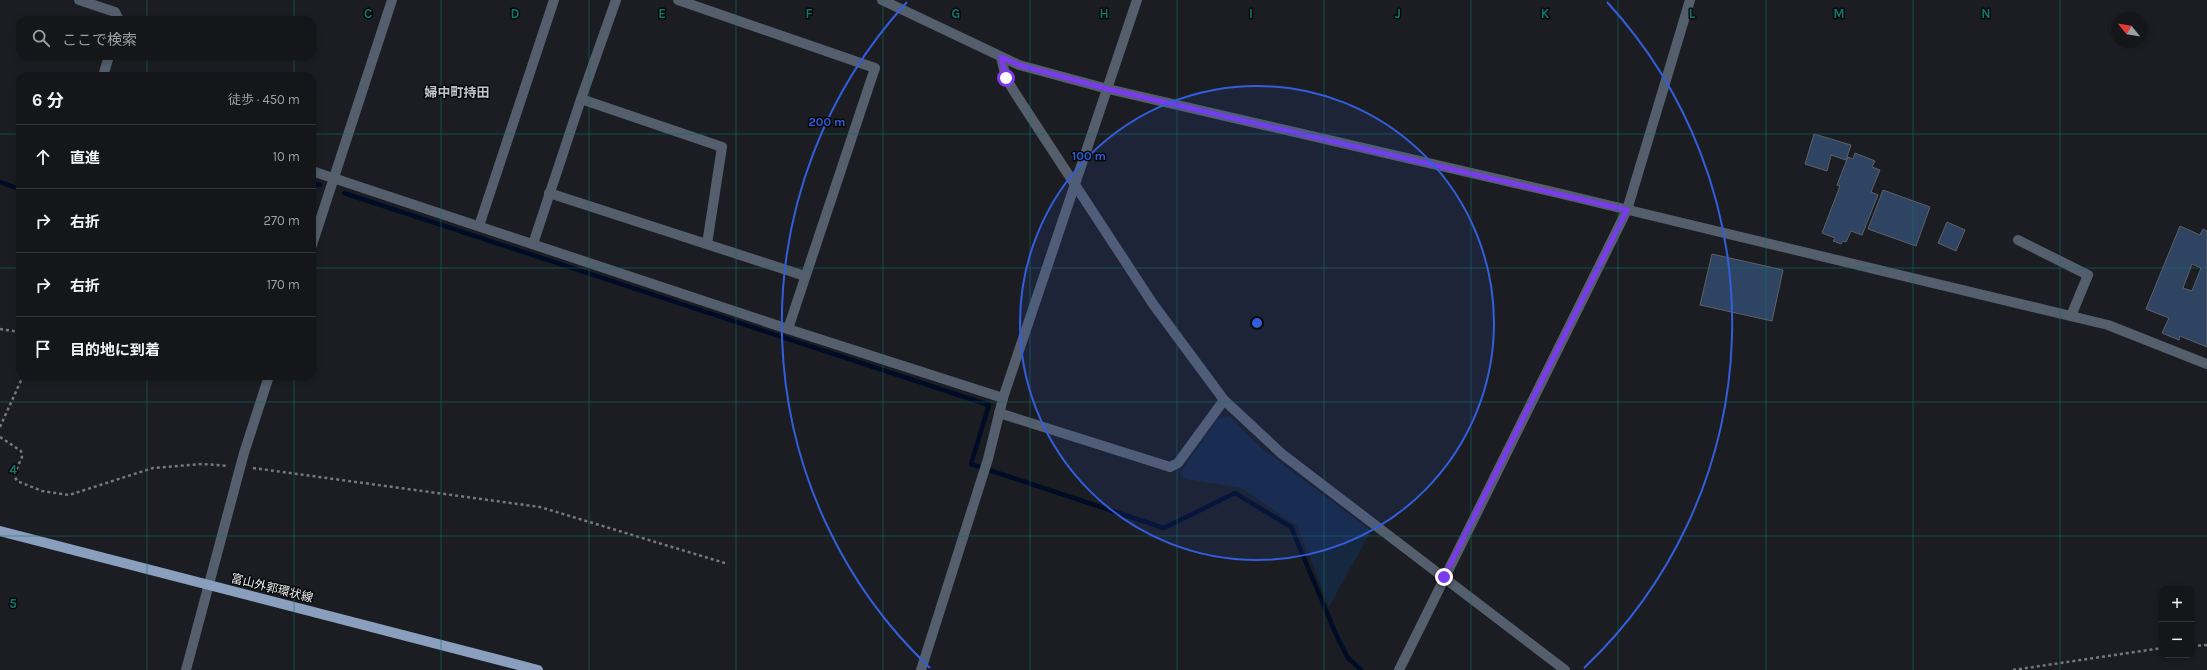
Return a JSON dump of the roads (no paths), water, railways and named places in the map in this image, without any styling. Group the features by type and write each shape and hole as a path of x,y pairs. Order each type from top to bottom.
{"main road":[{"name":"富山外郭環状線","path":"0,531 538,670"}],"street":[{"path":"79,0 115,12 117,16"},
{"path":"316,233 392,0"},
{"path":"479,226 554,0"},
{"path":"533,244 581,99 616,0"},
{"path":"678,0 875,68 788,329"},
{"path":"882,0 1019,65 1108,89 2108,324 2207,364"},
{"path":"921,670 988,460 1003,398 1137,0"},
{"path":"1399,670 1627,210 1690,0"},
{"path":"1001,57 1006,78 1074,184 1153,304 1224,400 1282,454 1565,670"},
{"path":"104,72 108,60"},
{"path":"581,99 722,147 707,244"},
{"path":"316,172 788,329 1003,398"},
{"path":"550,193 805,276"},
{"path":"2018,240 2088,275 2071,316"},
{"path":"186,670 210,585 240,466 268,380"},
{"path":"999,413 1170,466 1178,463 1224,400"}],"waterway":[{"path":"0,182 16,188"},
{"path":"316,184 320,185"},
{"path":"344,193 989,405 971,464 1164,528 1235,493 1291,527 1338,639 1348,658 1361,670"}],"district":[{"name":"婦中町持田","path":"457,92"}]}
